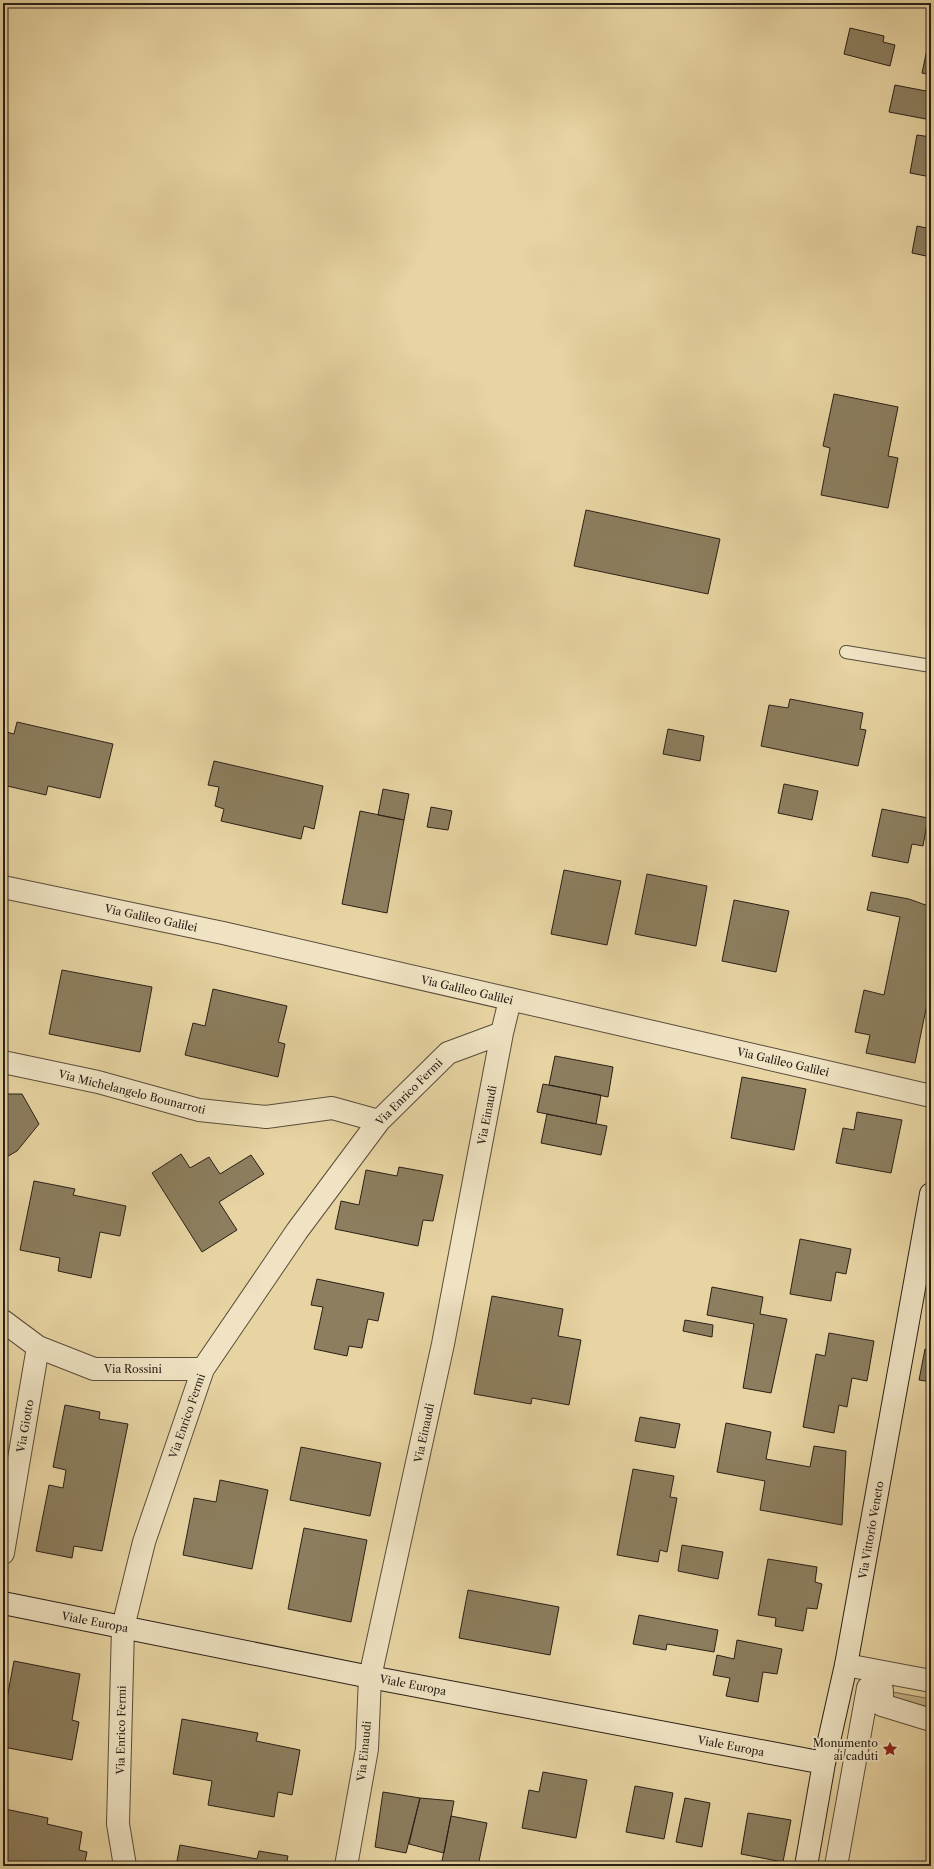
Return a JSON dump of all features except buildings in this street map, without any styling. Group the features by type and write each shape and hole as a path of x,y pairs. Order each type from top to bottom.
{"street":[{"name":"Via Galileo Galilei","path":"3,887 223,934 931,1096"},
{"name":"Via Einaudi","path":"346,1866 367,1749 370,1677 443,1344 502,1034 510,1000"},
{"name":"Via Enrico Fermi","path":"125,1866 118,1824 123,1628 144,1542 203,1369 297,1231 379,1120 448,1053 502,1034"},
{"name":"Via Michelangelo Bounarroti","path":"3,1062 98,1082 199,1110 266,1117 332,1108 379,1120"},
{"name":"Via Vittorio Veneto","path":"806,1866 824,1763 846,1665 931,1194"},
{"name":"Via Rossini","path":"3,1321 38,1347 94,1369 203,1369"},
{"name":"Via Giotto","path":"3,1553 38,1347"},
{"name":"Viale Europa","path":"3,1603 370,1677 824,1763"},
{"path":"846,1665 931,1681"},
{"path":"836,1866 868,1688 882,1690 882,1705 931,1720"}],"lane":[{"path":"846,652 931,666"}],"shaded area":[{"path":"882,1690 931,1699 931,1720"}],"place":[{"name":"Monumento ai caduti","path":"890,1749"}]}
